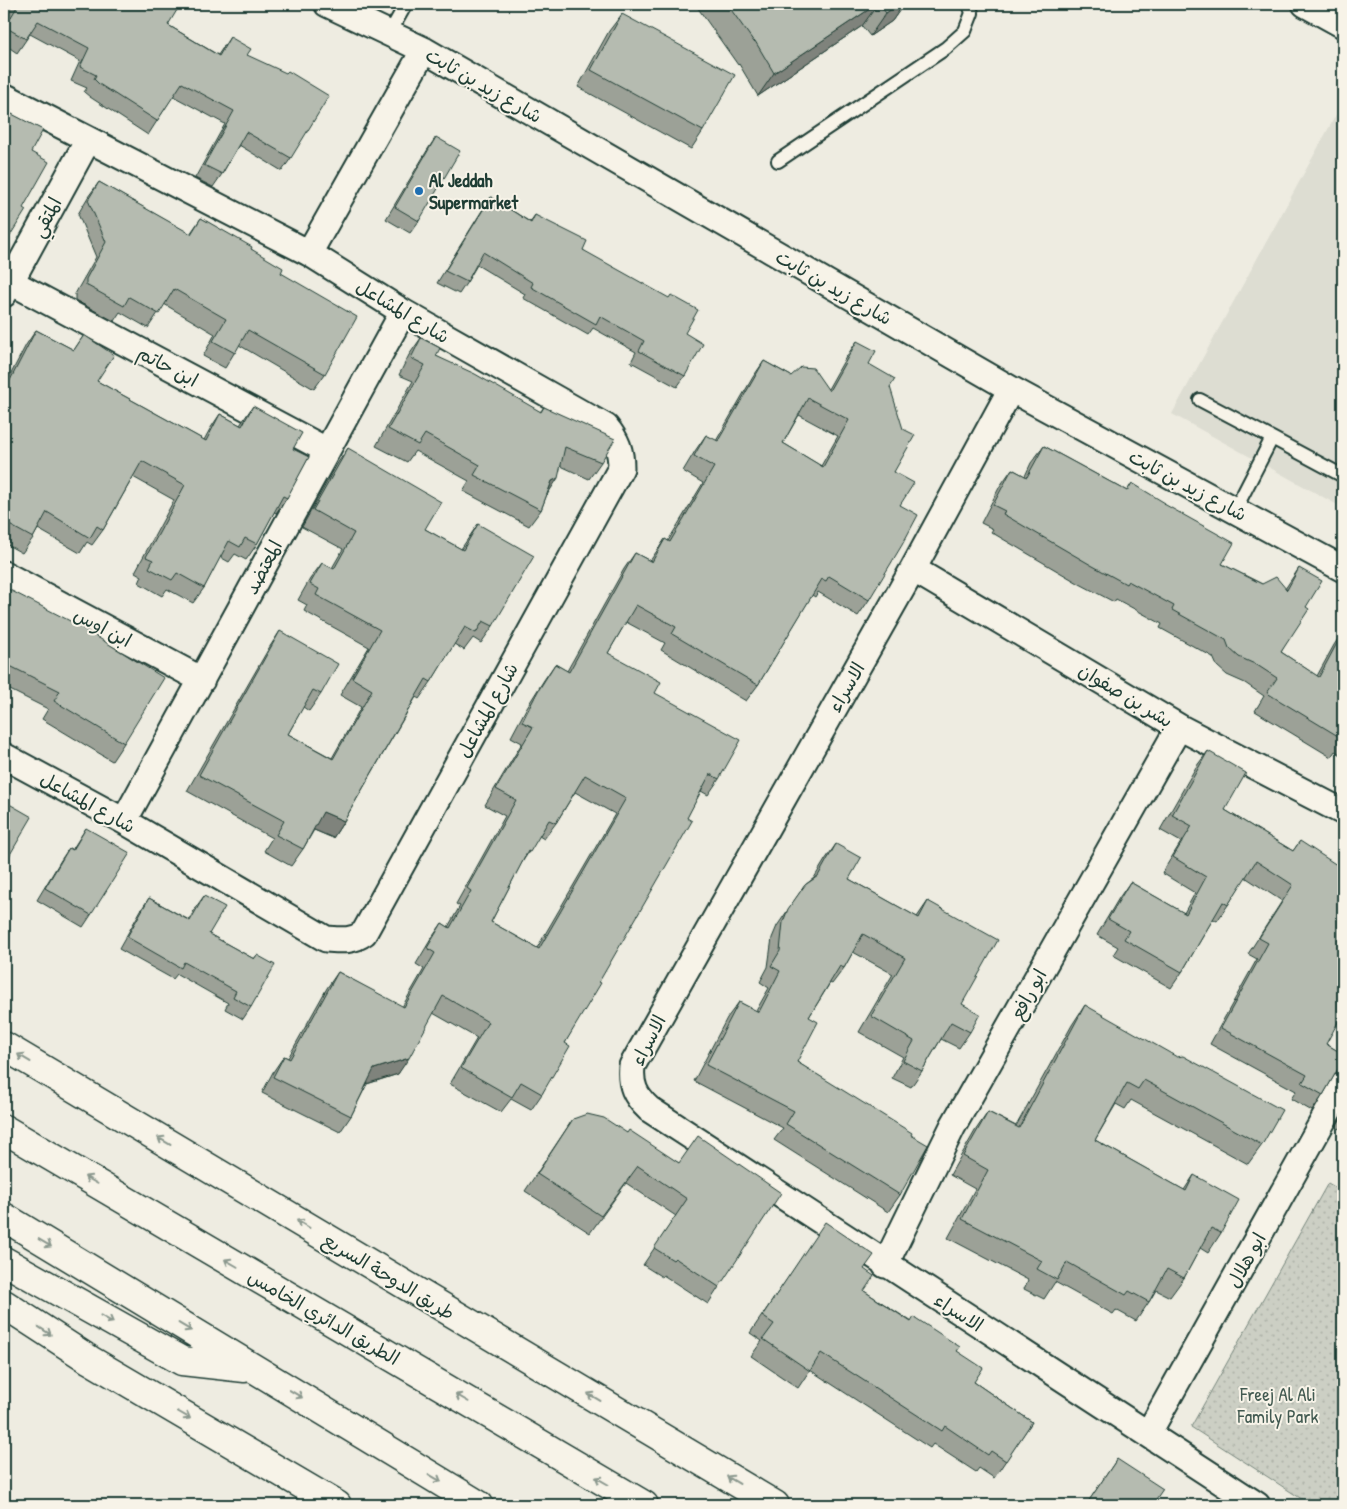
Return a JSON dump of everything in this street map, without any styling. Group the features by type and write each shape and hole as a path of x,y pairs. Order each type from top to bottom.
{"main road":[{"name":"طريق الدوحة السريع","path":"4,1046 775,1505"},
{"name":"الطريق الدائري الخامس","path":"4,1129 644,1505"},
{"path":"4,1217 479,1505"},
{"path":"4,1260 182,1361 254,1369"},
{"path":"4,1304 90,1360 337,1505"}],"street":[{"name":"شارع زيد بن ثابت","path":"327,4 424,50 1011,389 1343,569"},
{"path":"1305,4 1343,25"},
{"path":"308,252 424,50"},
{"name":"شارع المشاعل","path":"4,96 308,252 403,312 606,427 616,438 621,468 364,933 358,938 349,940 326,939 124,821 4,756"},
{"name":"المتقي","path":"7,288 88,140"},
{"name":"ابن حاتم","path":"7,288 326,450"},
{"name":"المعتضد","path":"124,821 403,312"},
{"name":"الاسراء","path":"1011,389 913,568 632,1066 631,1078 634,1090 649,1109 1258,1505"},
{"name":"بشر بن صفوان","path":"913,568 1179,726 1343,812"},
{"name":"ابن اوس","path":"4,574 202,680"},
{"name":"ابو رافع","path":"885,1264 953,1126 1179,726"},
{"name":"ابو هلال","path":"1148,1434 1343,1085"}],"lane":[{"path":"389,34 406,4"},
{"path":"778,161 946,48 964,31 972,14 969,4"},
{"path":"1200,400 1343,476"},
{"path":"1235,510 1272,438"}],"shaded area":[{"path":"1343,102 1343,508 1172,414"}],"green space":[{"name":"Freej Al Ali Family Park","path":"1328,1183 1343,1192 1343,1505 1311,1505 1191,1427"}],"building":[{"path":"11,4 168,4 177,10 168,25 219,56 230,37 251,49 247,55 286,73 288,71 329,96 291,158 246,132 222,174 204,165 234,111 182,83 157,121 99,84 94,79 96,75 80,67 89,48 38,21 26,39 5,27 17,7"},
{"path":"727,4 877,4 774,73 755,41"},
{"path":"879,4 899,4 886,13"},
{"path":"622,14 735,75 703,131 591,70"},
{"path":"4,110 43,130 31,152 49,162 23,208 26,210 6,242 4,241"},
{"name":"Al Jeddah Supermarket","path":"436,137 460,151 419,221 395,207"},
{"path":"99,182 191,234 201,218 252,247 251,249 283,268 281,273 357,317 325,374 248,330 235,353 213,341 226,319 174,289 159,314 129,297 124,306 86,285 86,279 106,242 88,200"},
{"path":"491,197 531,223 535,215 587,241 583,250 669,298 671,295 698,310 685,333 703,344 685,376 639,351 644,341 600,316 596,324 531,287 533,283 483,252 467,282 445,271"},
{"path":"36,330 74,350 84,335 114,355 97,381 206,441 220,414 242,426 253,406 302,433 293,449 309,457 287,498 283,496 257,544 245,538 240,547 229,541 204,588 177,573 172,580 149,568 153,560 146,557 185,485 142,461 103,530 97,526 90,538 47,512 33,538 4,522 8,510 4,507 4,392"},
{"path":"421,338 440,348 436,356 475,374 541,412 544,407 615,439 601,462 565,447 558,478 552,481 541,510 474,475 480,465 425,434 418,445 388,429 425,365 411,358"},
{"path":"857,341 876,351 869,364 895,379 890,387 903,429 915,435 894,472 914,483 900,505 918,515 869,600 829,576 826,581 822,579 758,685 672,634 676,627 636,605 608,653 661,682 655,693 741,740 719,779 710,774 687,818 692,821 565,1043 570,1046 542,1094 521,1082 512,1097 461,1068 488,1022 443,996 409,1058 374,1069 351,1116 273,1077 284,1056 290,1059 338,972 404,1007 435,953 427,948 442,923 450,928 471,891 467,888 516,800 496,789 533,727 522,722 538,691 555,664 569,672 635,553 652,562 665,539 670,542 714,467 694,456 706,435 718,441 764,361 791,376 801,367 813,368 829,391","holes":["808,398 849,420 823,467 783,443","585,775 626,798 539,949 491,922 528,851 530,852 549,820 556,823"]},
{"path":"1044,446 1127,491 1132,483 1164,504 1234,543 1222,564 1262,584 1276,577 1287,590 1299,568 1322,581 1306,607 1309,609 1281,652 1319,677 1343,632 1343,739 1267,693 1277,678 1257,665 1239,657 1229,648 1226,640 1172,610 1174,606 1128,581 1126,584 1091,565 1003,514 1005,511 993,505 1012,469 1027,477"},
{"path":"348,448 441,502 425,529 463,550 478,524 534,556 493,626 483,621 476,633 465,627 431,682 426,679 344,821 323,812 303,849 276,835 284,821 199,775 280,631 338,664 321,694 313,690 288,734 333,759 372,690 352,678 380,630 316,595 319,589 310,584 322,563 334,569 354,533 313,510"},
{"path":"4,587 76,624 164,678 124,743 54,701 60,691 8,665 4,675"},
{"path":"1208,751 1246,773 1225,810 1293,851 1300,841 1343,869 1343,1013 1326,1044 1343,1054 1343,1061 1323,1095 1302,1083 1307,1075 1221,1028 1268,943 1259,938 1293,885 1256,861 1228,905 1223,902 1182,972 1124,939 1129,931 1108,919 1130,882 1186,914 1206,877 1173,857 1192,826 1172,815"},
{"path":"4,801 32,817 5,863 4,863"},
{"path":"86,828 130,853 91,915 45,888 69,848 73,850"},
{"path":"836,844 861,858 849,879 919,918 928,901 998,940 962,1004 980,1014 970,1032 951,1022 922,1071 903,1061 914,1041 871,1016 905,958 863,934 844,968 840,966 809,1017 818,1022 797,1062 912,1133 911,1135 928,1145 900,1195 786,1124 794,1111 706,1065 739,1002 759,1012 780,971 771,966 780,951 783,922 788,909 805,885 818,876"},
{"path":"204,896 225,907 209,934 254,959 257,955 275,965 251,1007 233,997 236,991 184,962 181,968 127,937 149,898 190,921"},
{"path":"1085,1005 1177,1057 1183,1056 1282,1110 1262,1145 1144,1080 1138,1089 1127,1083 1095,1140 1186,1191 1194,1175 1239,1200 1221,1233 1211,1228 1184,1278 1167,1269 1149,1302 1129,1291 1126,1295 1067,1262 1057,1280 1037,1269 1042,1261 962,1219 988,1170 963,1156 988,1112 1019,1128"},
{"path":"587,1114 604,1118 627,1133 629,1130 679,1163 698,1136 781,1193 719,1287 675,1258 673,1260 654,1248 687,1199 638,1166 601,1216 537,1174 573,1119"},
{"path":"825,1222 874,1255 864,1269 874,1276 864,1291 911,1322 914,1317 960,1347 957,1351 983,1368 974,1382 1032,1422 1006,1461 991,1451 988,1455 945,1426 942,1431 821,1353 810,1371 763,1339 774,1324 762,1316"},
{"path":"1117,1459 1163,1489 1152,1505 1086,1505"}],"place":[{"name":"Al Jeddah Supermarket","path":"419,191"}]}
